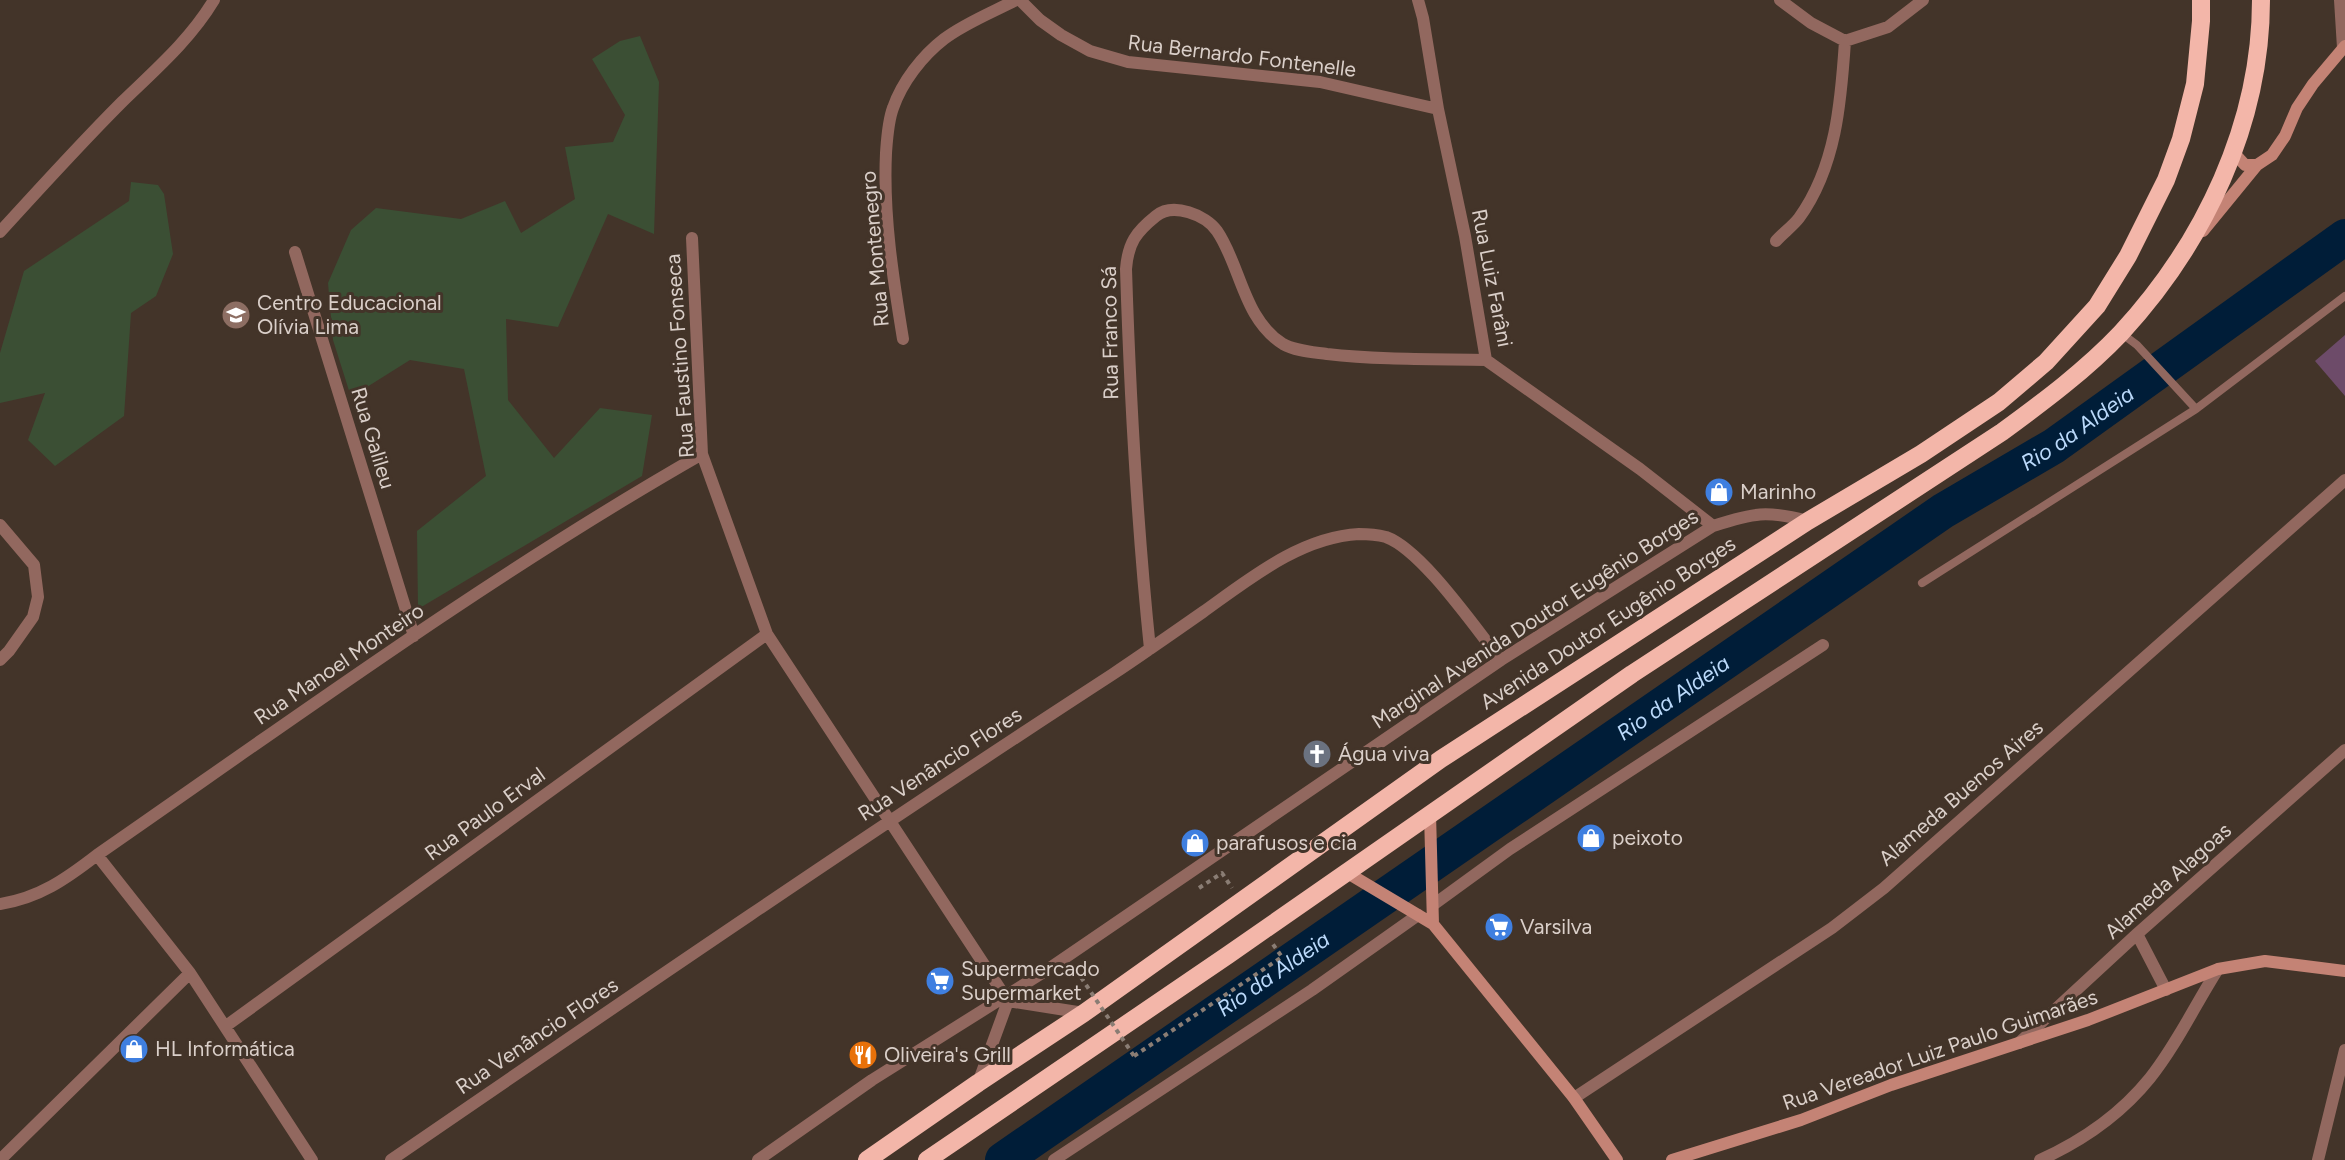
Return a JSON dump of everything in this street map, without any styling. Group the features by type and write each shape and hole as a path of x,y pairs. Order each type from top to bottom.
{"highway":[{"name":"Avenida Doutor Eugênio Borges","path":"867,1160 978,1083 1084,1014 1441,759 1808,521 1922,454 1999,402 2046,362 2097,306 2128,256 2166,180 2181,139 2195,84 2201,0"},
{"path":"927,1160 1632,674 2002,432 2046,399 2121,332 2175,267 2219,186 2234,153 2245,119 2260,48 2262,0"}],"street":[{"path":"0,232 46,180 165,61 202,18 213,0"},
{"name":"Rua Bernardo Fontenelle","path":"1018,0 1060,36 1090,51 1128,62 1320,82 1438,109"},
{"name":"Rua Montenegro","path":"903,339 885,188 887,142 892,109 905,84 927,55 945,39 1018,0"},
{"name":"Rua Luiz Farâni","path":"1418,0 1438,109 1466,236 1486,360 1640,469 1713,526"},
{"path":"1780,0 1811,23 1845,41 1888,27 1923,0"},
{"path":"2175,267 2257,165 2272,155 2285,136 2297,108 2344,47 2340,0"},
{"path":"1776,241 1798,219 1820,180 1840,109 1845,41"},
{"path":"2234,153 2245,165 2257,165"},
{"name":"Rua Franco Sá","path":"1150,649 1137,515 1126,269 1128,250 1147,223 1160,213 1173,210 1187,211 1216,229 1230,254 1255,314 1283,344 1307,352 1354,357 1486,360"},
{"name":"Rua Faustino Fonseca","path":"692,238 702,454 767,634 1006,998"},
{"name":"Rua Galileu","path":"295,252 414,636"},
{"name":"Rua Manoel Monteiro","path":"0,904 36,895 67,879 97,855 414,636 613,505 702,454"},
{"name":"Alameda Buenos Aires","path":"1574,1098 1833,928 1884,888 2345,480"},
{"name":"Marginal Avenida Doutor Eugênio Borges","path":"758,1160 872,1080 1057,964 1501,660 1713,526 1746,515 1777,513 1808,521"},
{"path":"0,525 34,565 38,597 33,617 0,660"},
{"name":"Rua Venâncio Flores","path":"391,1160 888,820 1150,649 1285,557 1322,541 1358,534 1384,536 1404,547 1428,569 1501,660"},
{"name":"Rua Paulo Erval","path":"226,1026 767,634"},
{"path":"1433,905 1510,849 1823,645"},
{"name":"Alameda Alagoas","path":"2019,1043 2345,750"},
{"path":"1430,814 1433,924"},
{"path":"97,855 190,973 312,1160"},
{"path":"1346,872 1433,924 1574,1098 1617,1160"},
{"path":"1054,1160 1303,996 1413,912"},
{"path":"2138,934 2166,990"},
{"name":"Rua Vereador Luiz Paulo Guimarães","path":"1672,1160 1802,1120 1902,1082 2088,1020 2218,969 2265,961 2345,971"},
{"path":"2040,1160 2087,1135 2113,1115 2149,1079 2191,1017 2218,969"},
{"path":"0,1160 190,973"},
{"path":"978,1083 1006,998 1084,1014"},
{"path":"2318,1160 2345,1050"}],"lane":[{"path":"1922,583 2196,409 2345,296"},
{"path":"2121,332 2138,345 2196,409"}],"path":[{"path":"1192,892 1222,873 1241,901"},
{"path":"1086,964 1076,970 1134,1056 1282,957 1263,930"}],"green space":[{"path":"640,36 659,82 654,234 608,214 558,327 506,319 508,400 554,458 600,408 652,415 642,476 418,609 417,531 486,476 464,369 410,360 351,397 333,340 328,283 351,230 376,208 461,219 505,201 521,233 575,199 565,147 613,142 625,115 592,59 620,41"},
{"path":"131,182 158,185 164,194 173,254 156,296 131,313 124,416 55,466 28,440 45,393 0,403 0,353 24,271 129,201"}],"building":[{"path":"2345,335 2345,396 2315,361"}],"waterway":[{"name":"Rio da Aldeia","path":"1003,1160 1943,511 2054,446 2345,237"}],"place":[{"name":"Centro Educacional Olívia Lima","path":"236,315"},
{"name":"Marinho","path":"1719,492"},
{"name":"Água viva","path":"1317,754"},
{"name":"peixoto","path":"1591,838"},
{"name":"parafusos e cia","path":"1195,843"},
{"name":"Varsilva","path":"1499,927"},
{"name":"Supermercado Supermarket","path":"940,981"},
{"name":"HL Informática","path":"134,1049"},
{"name":"Oliveira's Grill","path":"863,1055"}]}
